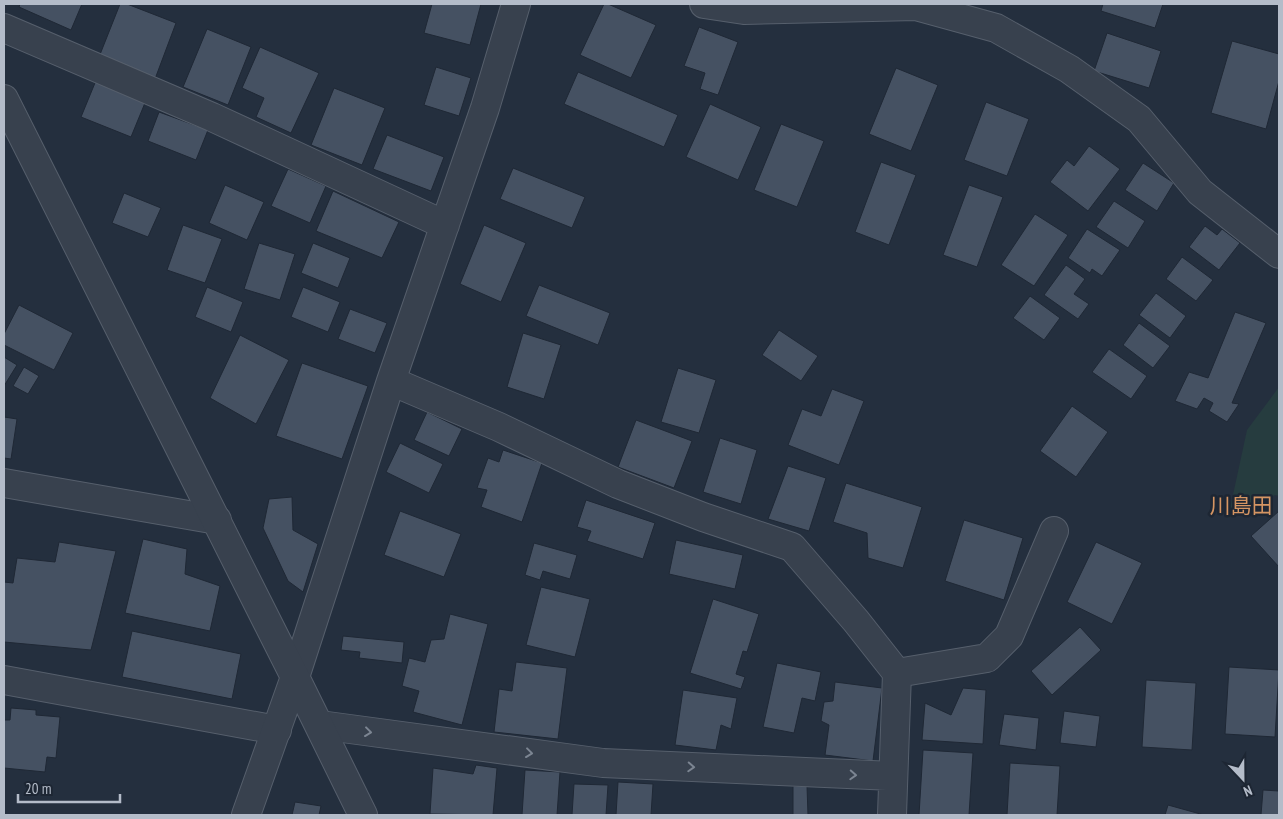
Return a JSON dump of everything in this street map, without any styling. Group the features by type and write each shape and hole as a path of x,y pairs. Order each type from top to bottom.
{"street":[{"path":"246,815 295,677 391,381 485,108 516,4"},
{"path":"704,4 744,10 916,6 996,28 1069,68 1139,119 1200,192 1279,254"},
{"path":"4,28 212,117 445,225"},
{"path":"4,99 320,725 363,815"},
{"path":"391,381 499,427 618,484 703,517 792,546 856,621 897,673 892,815"},
{"path":"4,483 216,520"},
{"path":"897,673 987,658 1009,636 1054,531"},
{"path":"4,680 277,730"},
{"path":"320,725 603,763 893,776"}],"green space":[{"path":"1279,387 1279,496 1275,495 1228,518 1247,430"}],"building":[{"path":"20,4 82,4 71,30 19,7"},
{"path":"120,4 127,4 176,23 155,79 99,57"},
{"path":"432,4 481,4 470,45 424,33"},
{"path":"604,4 656,25 631,78 580,55"},
{"path":"1103,4 1163,4 1155,28 1101,11"},
{"path":"699,27 738,42 718,95 700,89 705,73 684,66"},
{"path":"207,29 251,47 228,105 183,87"},
{"path":"1107,33 1161,51 1149,88 1094,71"},
{"path":"1232,41 1279,54 1279,81 1266,129 1211,113"},
{"path":"260,47 319,73 291,133 256,117 264,98 242,88"},
{"path":"436,67 471,78 459,116 424,105"},
{"path":"896,68 938,85 911,151 869,134"},
{"path":"578,72 678,115 664,147 564,104"},
{"path":"97,78 147,98 131,137 81,117"},
{"path":"334,88 385,108 362,165 311,145"},
{"path":"986,102 1029,119 1007,176 964,160"},
{"path":"710,104 761,127 738,180 686,157"},
{"path":"159,112 208,130 196,160 148,141"},
{"path":"781,124 824,141 797,207 754,190"},
{"path":"387,135 444,157 431,191 373,169"},
{"path":"1089,146 1120,169 1088,211 1050,182 1067,160 1074,166"},
{"path":"881,162 916,175 889,245 855,232"},
{"path":"1143,163 1174,183 1157,211 1125,190"},
{"path":"513,168 585,197 572,228 500,199"},
{"path":"288,169 326,186 310,223 271,206"},
{"path":"225,185 264,202 247,240 209,223"},
{"path":"969,185 1003,197 977,267 943,255"},
{"path":"333,191 399,222 382,258 316,231"},
{"path":"124,193 161,208 148,237 112,223"},
{"path":"1114,201 1145,221 1128,248 1096,227"},
{"path":"1035,214 1068,235 1034,286 1001,265"},
{"path":"183,225 222,239 205,283 167,270"},
{"path":"484,225 526,243 501,302 460,284"},
{"path":"1205,226 1217,235 1222,229 1240,243 1219,270 1189,247"},
{"path":"1087,229 1120,250 1102,276 1092,269 1090,273 1068,258"},
{"path":"259,243 295,254 280,300 244,289"},
{"path":"313,243 350,258 338,288 301,273"},
{"path":"1182,257 1213,280 1196,301 1166,279"},
{"path":"1066,265 1085,279 1074,294 1089,304 1078,319 1044,295"},
{"path":"539,285 610,313 598,345 526,316"},
{"path":"207,287 243,302 231,332 195,317"},
{"path":"303,287 340,302 328,332 291,317"},
{"path":"1156,293 1186,316 1170,338 1139,315"},
{"path":"1030,296 1060,318 1044,340 1013,318"},
{"path":"19,305 73,333 54,370 4,345 4,334"},
{"path":"350,309 387,323 375,353 338,339"},
{"path":"1235,312 1266,323 1232,403 1239,404 1227,422 1209,411 1213,403 1204,398 1197,409 1175,401 1189,372 1208,378"},
{"path":"1139,323 1170,346 1153,368 1123,345"},
{"path":"779,330 818,356 801,381 762,355"},
{"path":"523,333 561,345 544,399 507,387"},
{"path":"240,335 289,360 256,424 210,398"},
{"path":"1109,349 1147,376 1131,399 1092,372"},
{"path":"4,357 17,365 4,386"},
{"path":"302,363 368,386 342,459 276,436"},
{"path":"24,367 39,376 28,394 13,386"},
{"path":"678,368 716,380 699,433 661,422"},
{"path":"832,389 864,401 839,465 788,445 802,409 821,416"},
{"path":"1072,406 1108,432 1076,477 1040,451"},
{"path":"427,412 462,429 449,456 414,440"},
{"path":"4,417 17,419 11,459 4,458"},
{"path":"636,420 692,441 674,488 618,467"},
{"path":"720,438 757,450 741,504 703,492"},
{"path":"400,443 443,464 429,493 386,472"},
{"path":"503,450 542,463 522,522 481,507 487,490 477,488 488,458 499,462"},
{"path":"788,466 826,478 809,531 768,519"},
{"path":"846,483 922,507 903,568 868,558 867,533 833,522"},
{"path":"292,497 293,530 318,544 303,592 288,581 263,528 269,499"},
{"path":"586,500 655,523 643,559 587,541 591,531 577,527"},
{"path":"400,511 461,534 444,577 384,555"},
{"path":"1279,511 1279,567 1251,536"},
{"path":"964,520 1023,538 1004,600 945,581"},
{"path":"143,539 187,549 185,574 220,586 210,631 125,613"},
{"path":"676,540 743,555 735,589 669,574"},
{"path":"59,542 116,551 91,650 4,642 4,582 13,583 17,558 55,562"},
{"path":"1096,542 1142,563 1112,624 1067,602"},
{"path":"534,543 577,555 570,579 543,571 540,580 525,575"},
{"path":"541,587 590,599 575,657 526,645"},
{"path":"713,599 759,614 747,652 743,651 736,674 745,677 741,689 690,673"},
{"path":"450,614 488,624 462,725 413,712 419,691 402,686 409,658 425,662 431,640 444,639"},
{"path":"1080,627 1101,650 1052,695 1031,671"},
{"path":"132,631 241,654 232,699 122,677"},
{"path":"343,636 404,642 402,663 359,658 360,652 341,650"},
{"path":"516,662 567,668 558,739 494,732 499,689 512,691"},
{"path":"777,663 821,672 815,701 802,698 794,733 763,727"},
{"path":"1229,667 1279,670 1275,737 1225,734"},
{"path":"1146,680 1196,683 1192,750 1142,747"},
{"path":"835,682 882,688 873,761 825,755 829,725 821,721 824,702 833,701"},
{"path":"963,688 986,690 983,744 922,740 925,703 951,715"},
{"path":"683,690 737,698 731,729 721,725 716,750 675,745"},
{"path":"11,708 36,710 36,715 60,717 56,758 47,757 45,772 4,768 4,720 10,720"},
{"path":"1064,711 1100,716 1096,747 1060,743"},
{"path":"1004,714 1039,718 1036,750 999,745"},
{"path":"923,750 973,753 969,815 919,815"},
{"path":"1010,763 1060,766 1057,815 1007,815"},
{"path":"476,765 497,768 493,815 430,814 433,768 473,774"},
{"path":"525,770 560,772 557,815 522,815"},
{"path":"618,782 653,784 651,815 616,815"},
{"path":"574,784 608,785 606,815 572,815"},
{"path":"793,786 807,786 808,815 793,815"},
{"path":"1263,790 1279,791 1279,815 1261,815"},
{"path":"295,802 321,806 319,815 292,815"},
{"path":"1168,805 1204,815 1165,815"}],"district":[{"name":"川島田","path":"1241,505"}]}
